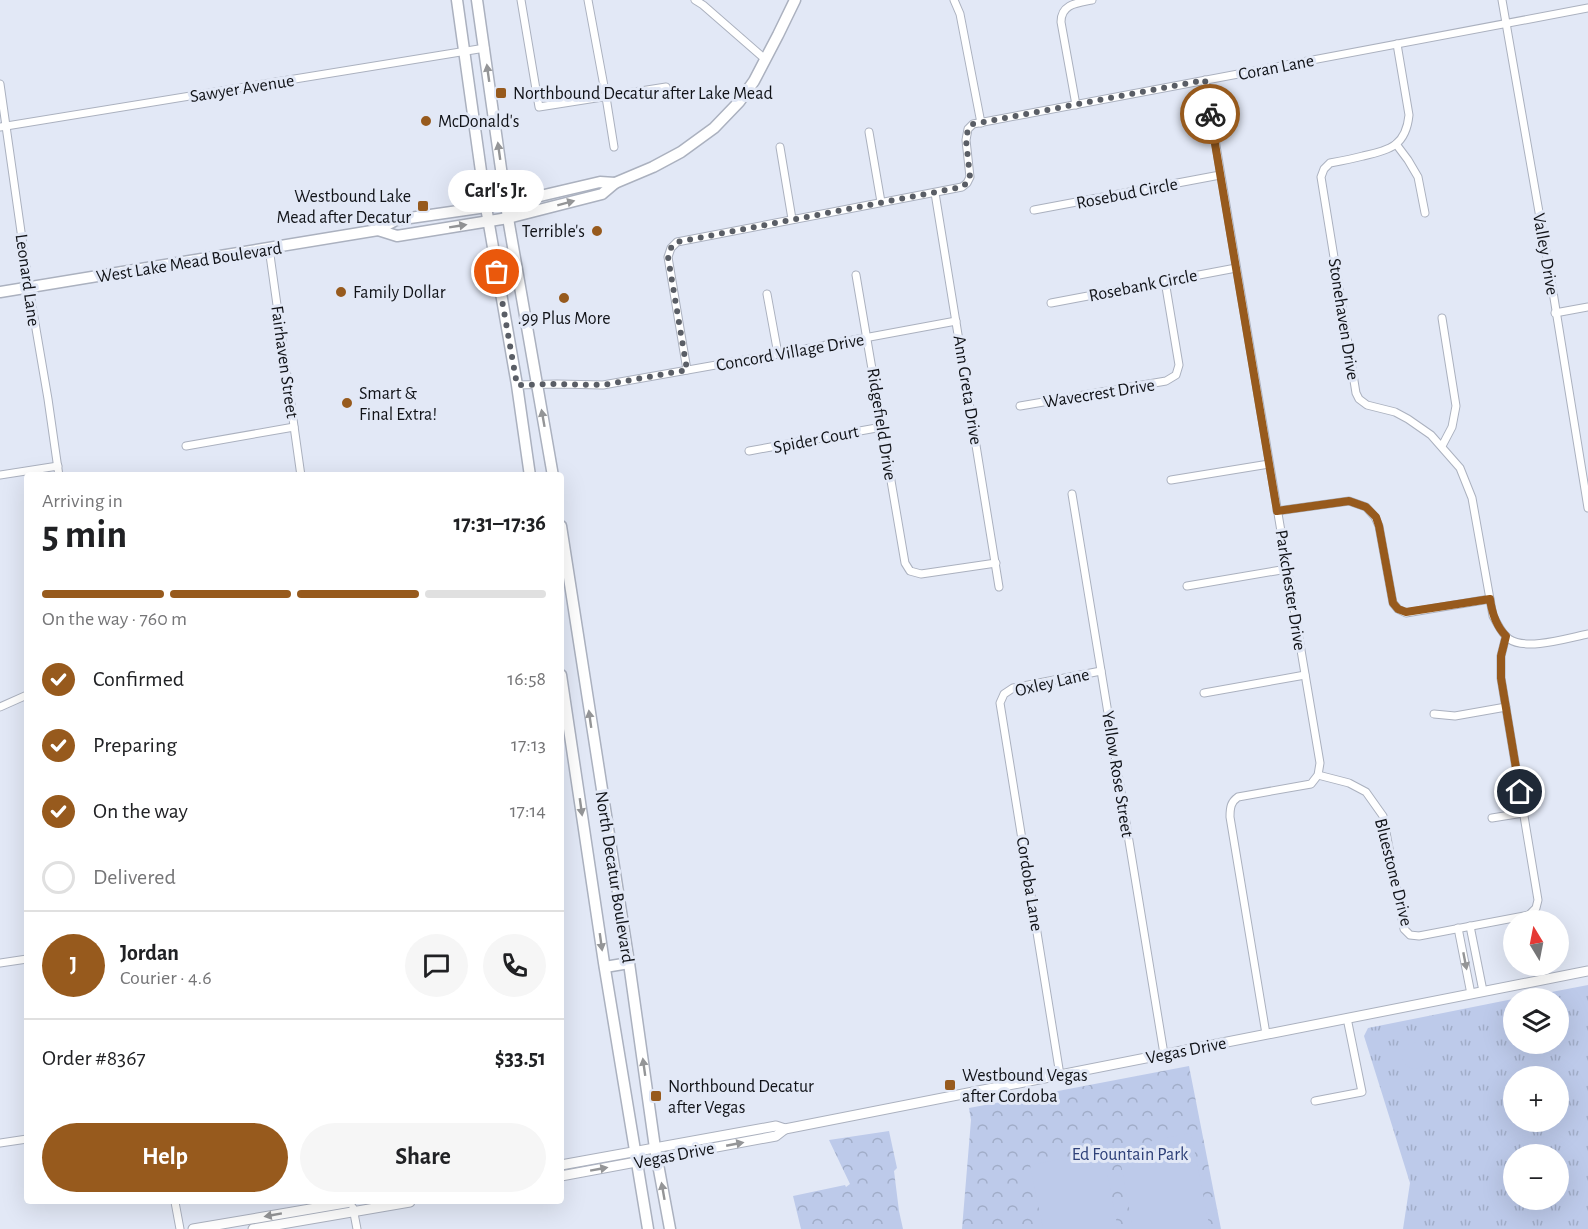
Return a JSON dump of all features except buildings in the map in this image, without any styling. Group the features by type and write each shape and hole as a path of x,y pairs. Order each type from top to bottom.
{"main road":[{"path":"456,0 486,207 517,385 529,472"},
{"path":"477,0 508,218 552,472"},
{"name":"West Lake Mead Boulevard","path":"378,230 397,236 508,218 602,194 615,183 653,168 681,152 714,128 739,102 754,81 795,0"},
{"name":"West Lake Mead Boulevard","path":"0,292 378,230 396,220 486,207 600,182 615,183"},
{"name":"North Decatur Boulevard","path":"564,562 629,963 656,1154 670,1229"},
{"name":"North Decatur Boulevard","path":"564,694 605,967 648,1229"},
{"path":"573,749 594,745"},
{"path":"605,967 629,963"},
{"name":"Vegas Drive","path":"564,1165 635,1157 776,1136 785,1129 1588,971"},
{"name":"Vegas Drive","path":"564,1175 635,1157"},
{"path":"193,1229 340,1204"},
{"path":"253,1229 399,1204"}],"street":[{"path":"521,0 539,107 666,87"},
{"path":"588,0 614,147"},
{"path":"695,0 765,59"},
{"path":"687,370 668,257 671,248 677,242 935,193 962,187 967,183 970,177 966,140 968,129 973,124 981,123 960,15 954,0"},
{"path":"1076,105 1061,15 1064,9 1075,3 1092,0"},
{"name":"Valley Drive","path":"1502,0 1588,508"},
{"name":"Coran Lane","path":"981,123 1588,8"},
{"path":"1396,44 1409,115 1403,136 1396,144 1418,177 1425,213"},
{"name":"Sawyer Avenue","path":"3,127 485,48"},
{"name":"Parkchester Drive","path":"1205,80 1320,763 1318,775"},
{"name":"Leonard Lane","path":"0,84 3,127 59,472"},
{"path":"869,132 881,202"},
{"name":"Stonehaven Drive","path":"1396,144 1386,151 1330,164 1324,169 1322,177 1356,393 1366,405 1395,412 1431,435 1460,468 1472,498 1493,616 1506,636"},
{"path":"780,147 792,219"},
{"name":"Rosebud Circle","path":"1034,210 1221,175"},
{"name":"Ann Greta Drive","path":"935,193 999,587"},
{"name":"Fairhaven Street","path":"269,248 301,472"},
{"name":"Rosebank Circle","path":"1051,303 1236,268"},
{"name":"Ridgefield Drive","path":"856,275 905,563 910,572 921,574 996,563"},
{"name":"Wavecrest Drive","path":"1020,406 1166,381 1176,375 1179,366 1165,281"},
{"path":"767,294 778,354"},
{"path":"1555,313 1588,307"},
{"path":"1442,318 1456,406 1452,427 1442,447"},
{"name":"Concord Village Drive","path":"517,385 603,385 956,321"},
{"path":"186,446 294,427"},
{"name":"Spider Court","path":"750,451 882,427"},
{"path":"1171,480 1269,464"},
{"path":"0,475 58,466"},
{"name":"Yellow Rose Street","path":"1072,494 1164,1054"},
{"path":"1277,511 1349,501 1366,507 1376,517 1379,526 1393,603 1398,609 1406,612 1490,599"},
{"path":"1187,586 1287,569"},
{"path":"1471,994 1458,928 1529,915 1536,908 1538,900 1501,678 1501,656 1506,636 1523,644 1549,642 1588,634"},
{"name":"Oxley Lane","path":"1004,694 1013,688 1101,671"},
{"path":"1203,693 1305,675"},
{"name":"Cordoba Lane","path":"1004,694 1000,703 1060,1075"},
{"path":"0,707 24,696"},
{"path":"1434,714 1455,716 1506,707"},
{"path":"1266,1034 1230,808 1232,801 1238,797 1311,784 1318,775"},
{"name":"Bluestone Drive","path":"1318,775 1350,783 1366,792 1383,816 1404,929 1410,935 1419,936 1458,928"},
{"path":"1492,818 1523,813"},
{"path":"1470,926 1483,991"},
{"path":"0,963 24,959"},
{"path":"1315,1101 1362,1092 1347,1018"},
{"path":"0,1143 24,1139"},
{"path":"175,1204 180,1229"},
{"path":"352,1204 357,1229"}],"green space":[{"path":"1588,985 1588,1229 1403,1229 1410,1183 1364,1036 1368,1028 1503,1001 1503,1054 1569,1054 1569,989"},
{"path":"1418,1042 1424,1043 1429,1055 1421,1067 1409,1067 1405,1064 1403,1054 1410,1045"},
{"name":"Ed Fountain Park","path":"1189,1066 1221,1229 962,1229 971,1120 969,1108"},
{"path":"889,1131 897,1168 894,1171 903,1229 801,1229 793,1196 845,1185 846,1187 850,1184 829,1140"},
{"path":"1191,1133 1210,1229 1133,1229 1118,1148"},
{"path":"1103,1151 1118,1229 1043,1229 1030,1165"}],"way so far":[{"path":"497,272 517,385 603,385 687,370 668,257 671,248 677,242 962,187 970,177 966,140 968,129 973,124 1205,80 1210,114"}],"place":[{"name":"Northbound Decatur after Lake Mead","path":"501,93"},
{"name":"McDonald's","path":"426,121"},
{"name":"Westbound Lake Mead after Decatur","path":"423,206"},
{"name":"Terrible's","path":"597,231"},
{"name":"Carl's Jr.","path":"497,272"},
{"name":"Family Dollar","path":"341,292"},
{"name":".99 Plus More","path":"564,298"},
{"name":"Smart & Final Extra!","path":"347,403"},
{"name":"Westbound Vegas after Cordoba","path":"950,1085"},
{"name":"Northbound Decatur after Vegas","path":"656,1096"}],"route":[{"path":"1210,114 1277,511 1349,501 1366,507 1376,517 1379,526 1393,603 1398,609 1406,612 1490,599 1493,616 1506,636 1501,656 1501,678 1520,792"}]}
